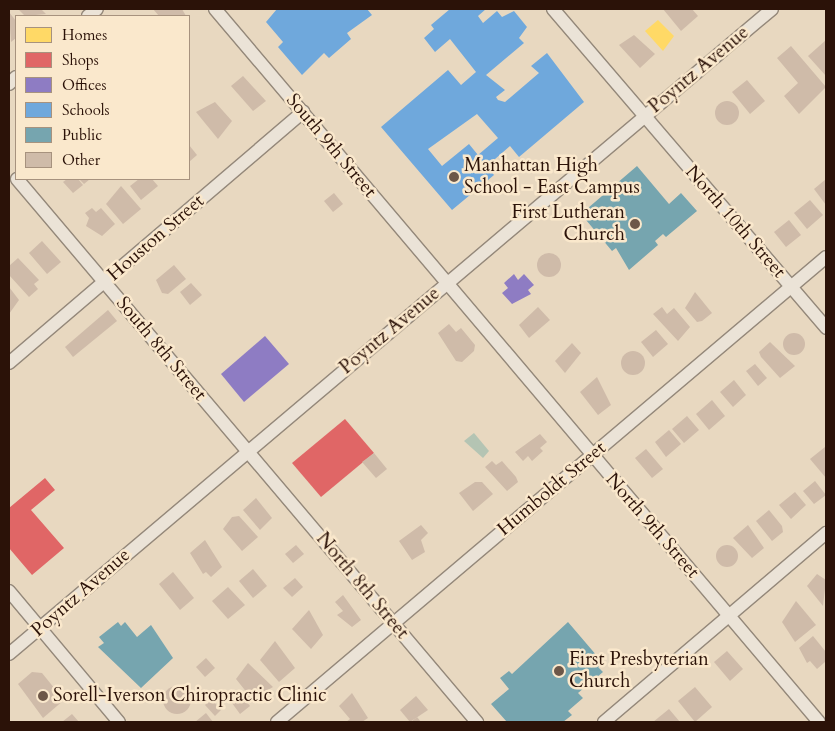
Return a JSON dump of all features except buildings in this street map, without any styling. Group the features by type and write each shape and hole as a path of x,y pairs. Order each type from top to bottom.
{"street":[{"name":"South 9th Street","path":"215,9 446,284"},
{"name":"North 10th Street","path":"553,9 826,328"},
{"name":"Poyntz Avenue","path":"9,654 247,450 772,9"},
{"name":"Houston Street","path":"9,363 303,112"},
{"name":"South 8th Street","path":"18,180 247,450"},
{"name":"Humboldt Street","path":"277,722 826,257"},
{"name":"North 9th Street","path":"446,284 819,722"},
{"name":"North 8th Street","path":"247,450 477,722"},
{"path":"604,722 826,533"},
{"path":"9,591 119,722"}],"shaded area":[{"path":"474,433 489,451 483,458 464,441"}],"place":[{"name":"Manhattan High School - East Campus","path":"454,177"},
{"name":"First Lutheran Church","path":"635,224"},
{"name":"First Presbyterian Church","path":"559,671"},
{"name":"Sorell-Iverson Chiropractic Clinic","path":"43,696"}]}
